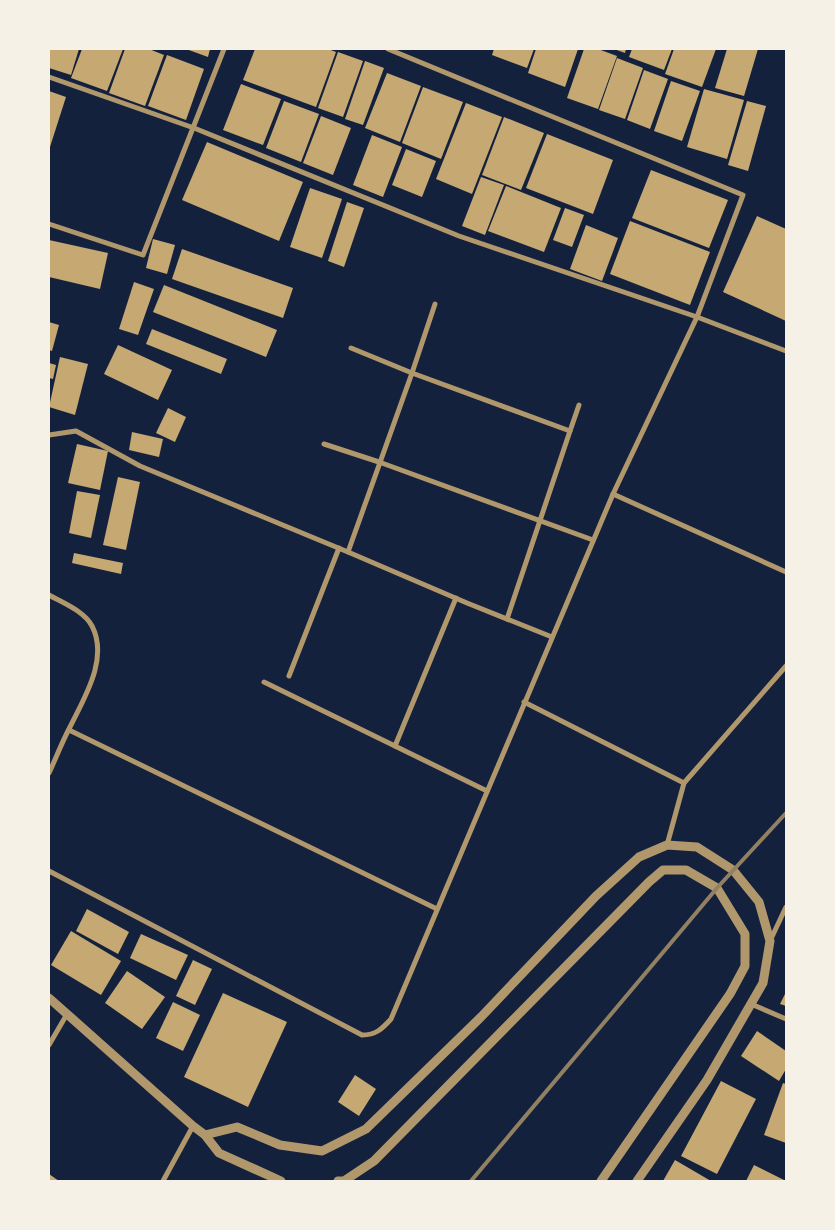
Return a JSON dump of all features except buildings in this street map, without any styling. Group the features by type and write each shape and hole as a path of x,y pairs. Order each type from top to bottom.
{"street":[{"path":"49,224 143,255 224,49"},
{"path":"49,871 362,1035 372,1035 381,1030 390,1019 613,494 697,317 743,195 388,49"},
{"path":"49,77 194,128 459,236 697,317 786,351"},
{"path":"348,552 435,304"},
{"path":"351,348 412,373 570,430"},
{"path":"507,619 579,405"},
{"path":"49,435 76,431 140,466 552,637"},
{"path":"324,444 379,462 593,540"},
{"path":"613,494 786,572"},
{"path":"289,676 339,548"},
{"path":"49,594 82,614 92,625 97,642 96,665 89,688 49,773"},
{"path":"395,746 456,598"},
{"path":"667,845 684,783 786,666"},
{"path":"264,682 487,791"},
{"path":"524,702 684,783"},
{"path":"69,730 437,909"},
{"path":"205,1134 237,1127 280,1145 322,1151 366,1129 481,1018 596,896 639,857 667,845 697,847 733,870 759,902 770,941"},
{"path":"338,1181 344,1181 374,1161 649,882 663,870 686,870 717,888 745,934 745,966 730,994 601,1181"},
{"path":"637,1181 707,1080 764,983 770,941 786,907"},
{"path":"49,998 193,1126 205,1134 219,1154 280,1181"},
{"path":"751,1004 786,1019"},
{"path":"49,1045 67,1014"},
{"path":"163,1181 193,1126"}],"railway":[{"path":"471,1181 717,888 786,813"}]}
